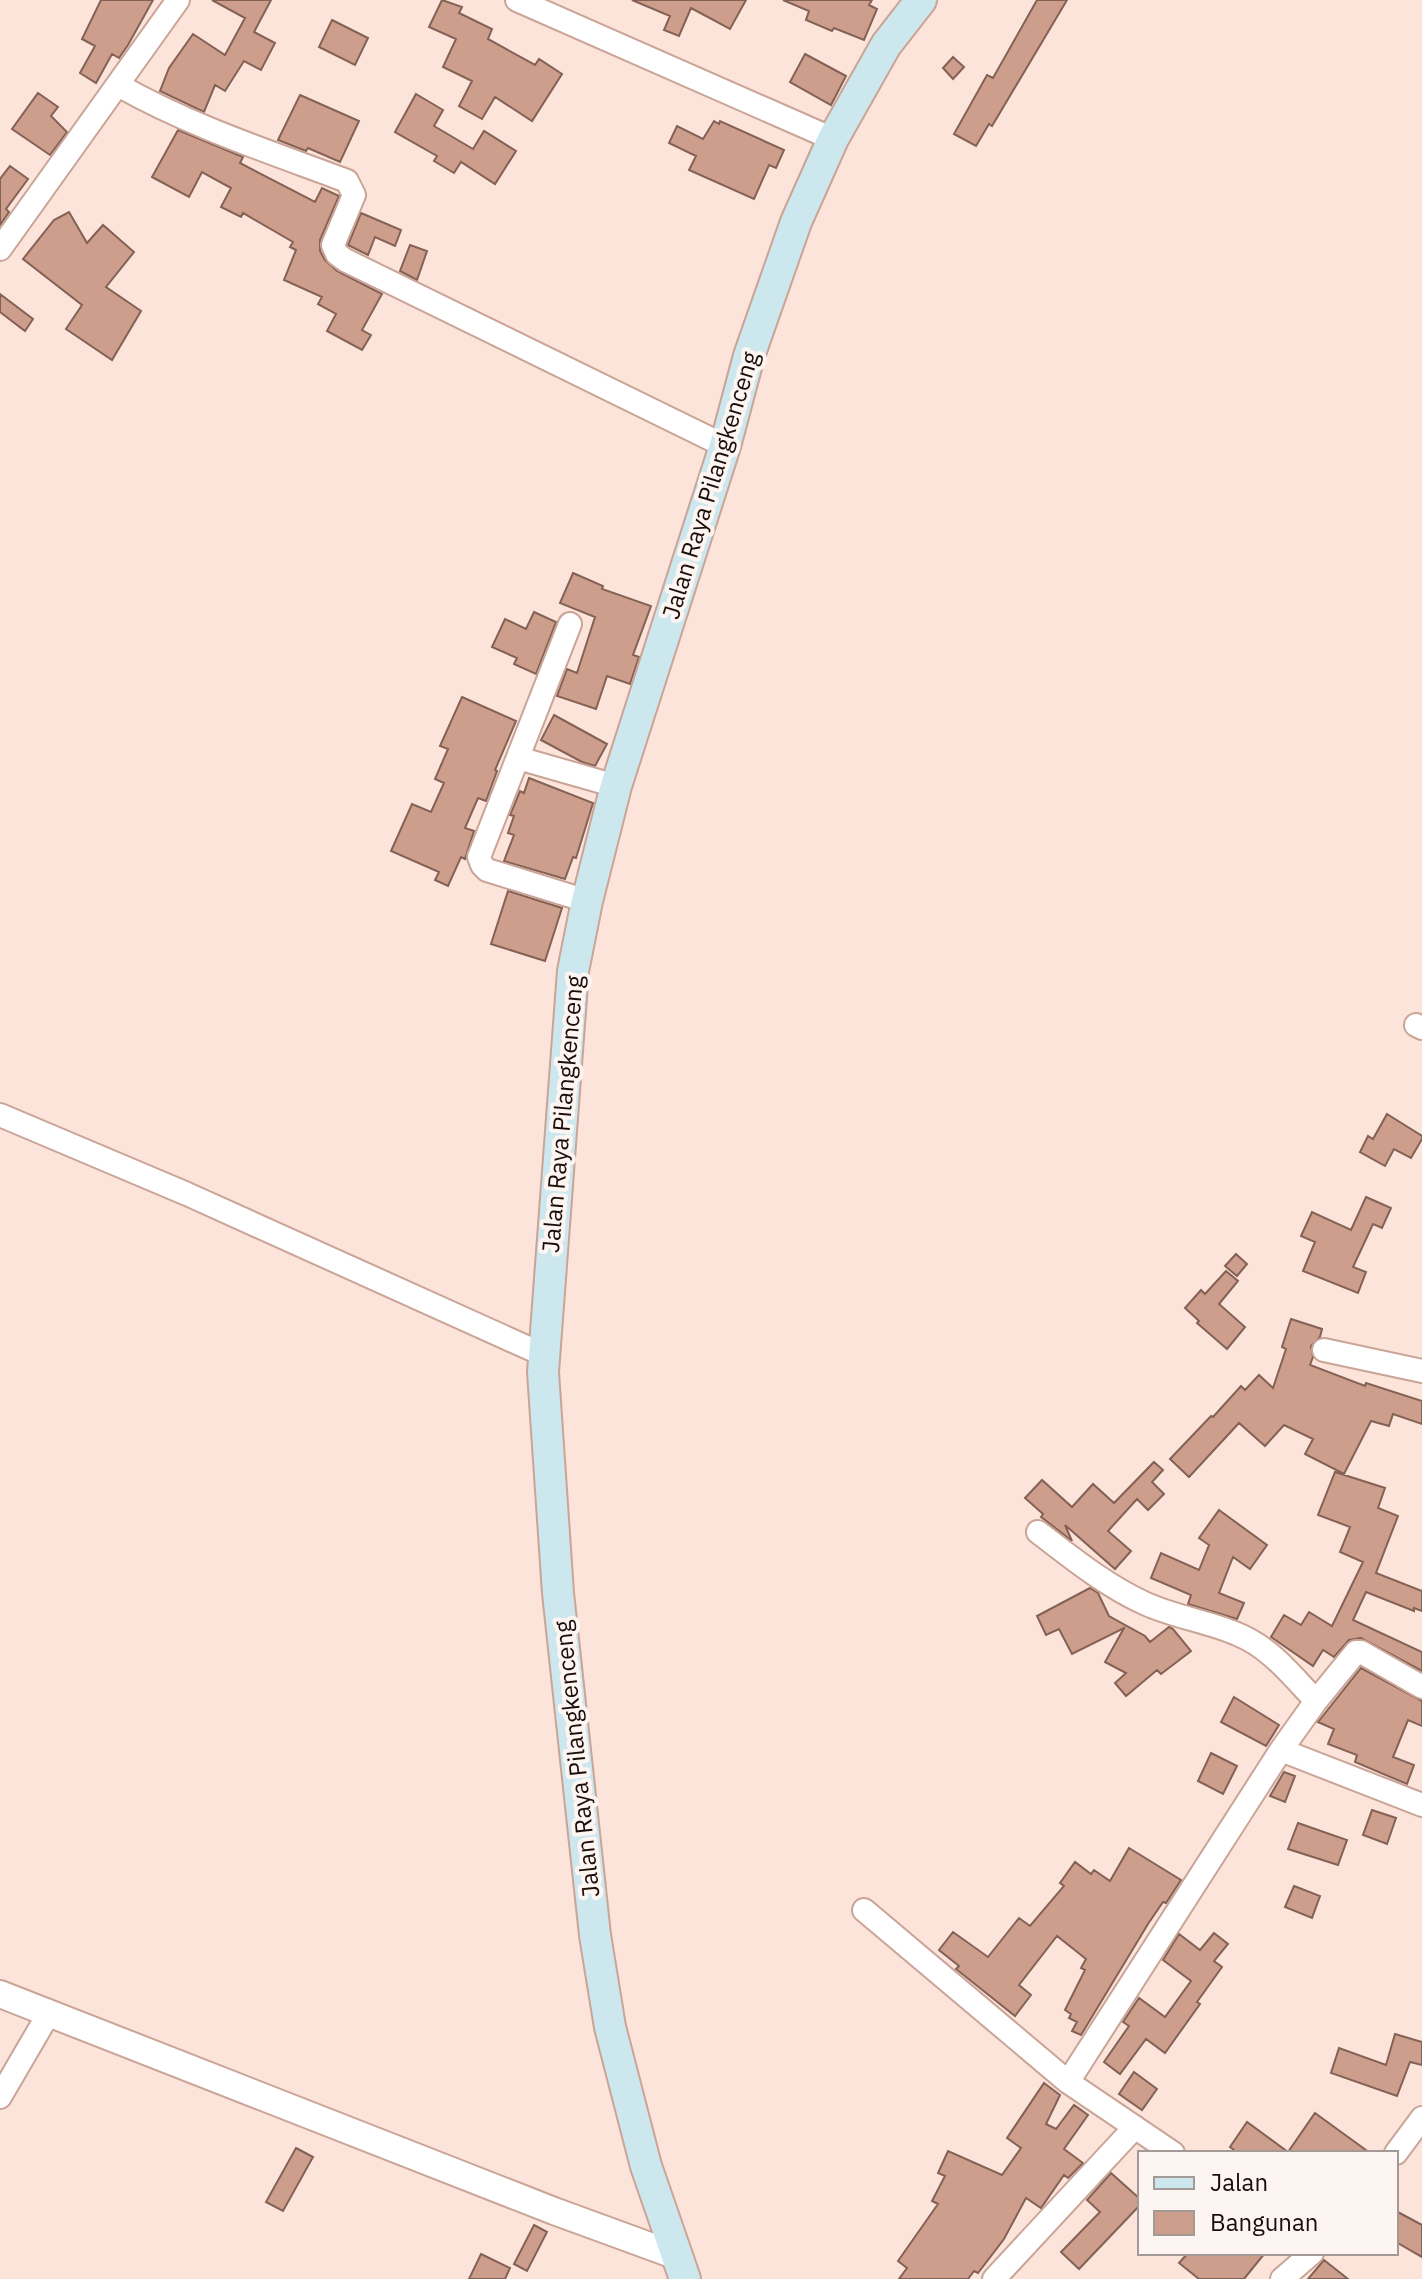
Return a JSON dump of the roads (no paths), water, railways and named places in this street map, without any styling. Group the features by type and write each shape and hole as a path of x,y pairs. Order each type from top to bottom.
{"main road":[{"name":"Jalan Raya Pilangkenceng","path":"681,2268 646,2166 610,2027 595,1935 558,1593 552,1472 545,1416 544,1355 573,971 616,786 725,446 749,356 796,222 833,139 886,45 921,0"}],"street":[{"path":"0,249 178,0"},
{"path":"517,0 833,139"},
{"path":"118,85 188,121 347,181 354,195 333,245 337,254 345,260 725,446"},
{"path":"570,624 479,857 487,870 587,901"},
{"path":"518,758 616,786"},
{"path":"0,1115 187,1194 544,1355"},
{"path":"1324,1350 1422,1371"},
{"path":"1038,1532 1098,1578 1124,1593 1148,1605 1238,1634 1274,1657 1316,1701"},
{"path":"1068,2082 1281,1750 1352,1654 1361,1652 1422,1687"},
{"path":"1281,1750 1422,1805"},
{"path":"864,1910 1068,2082 1170,2151"},
{"path":"0,1994 539,2205 681,2268"},
{"path":"0,2097 49,2013"},
{"path":"1397,2151 1422,2118"},
{"path":"994,2279 1135,2127"},
{"path":"1282,2279 1309,2255"}]}
